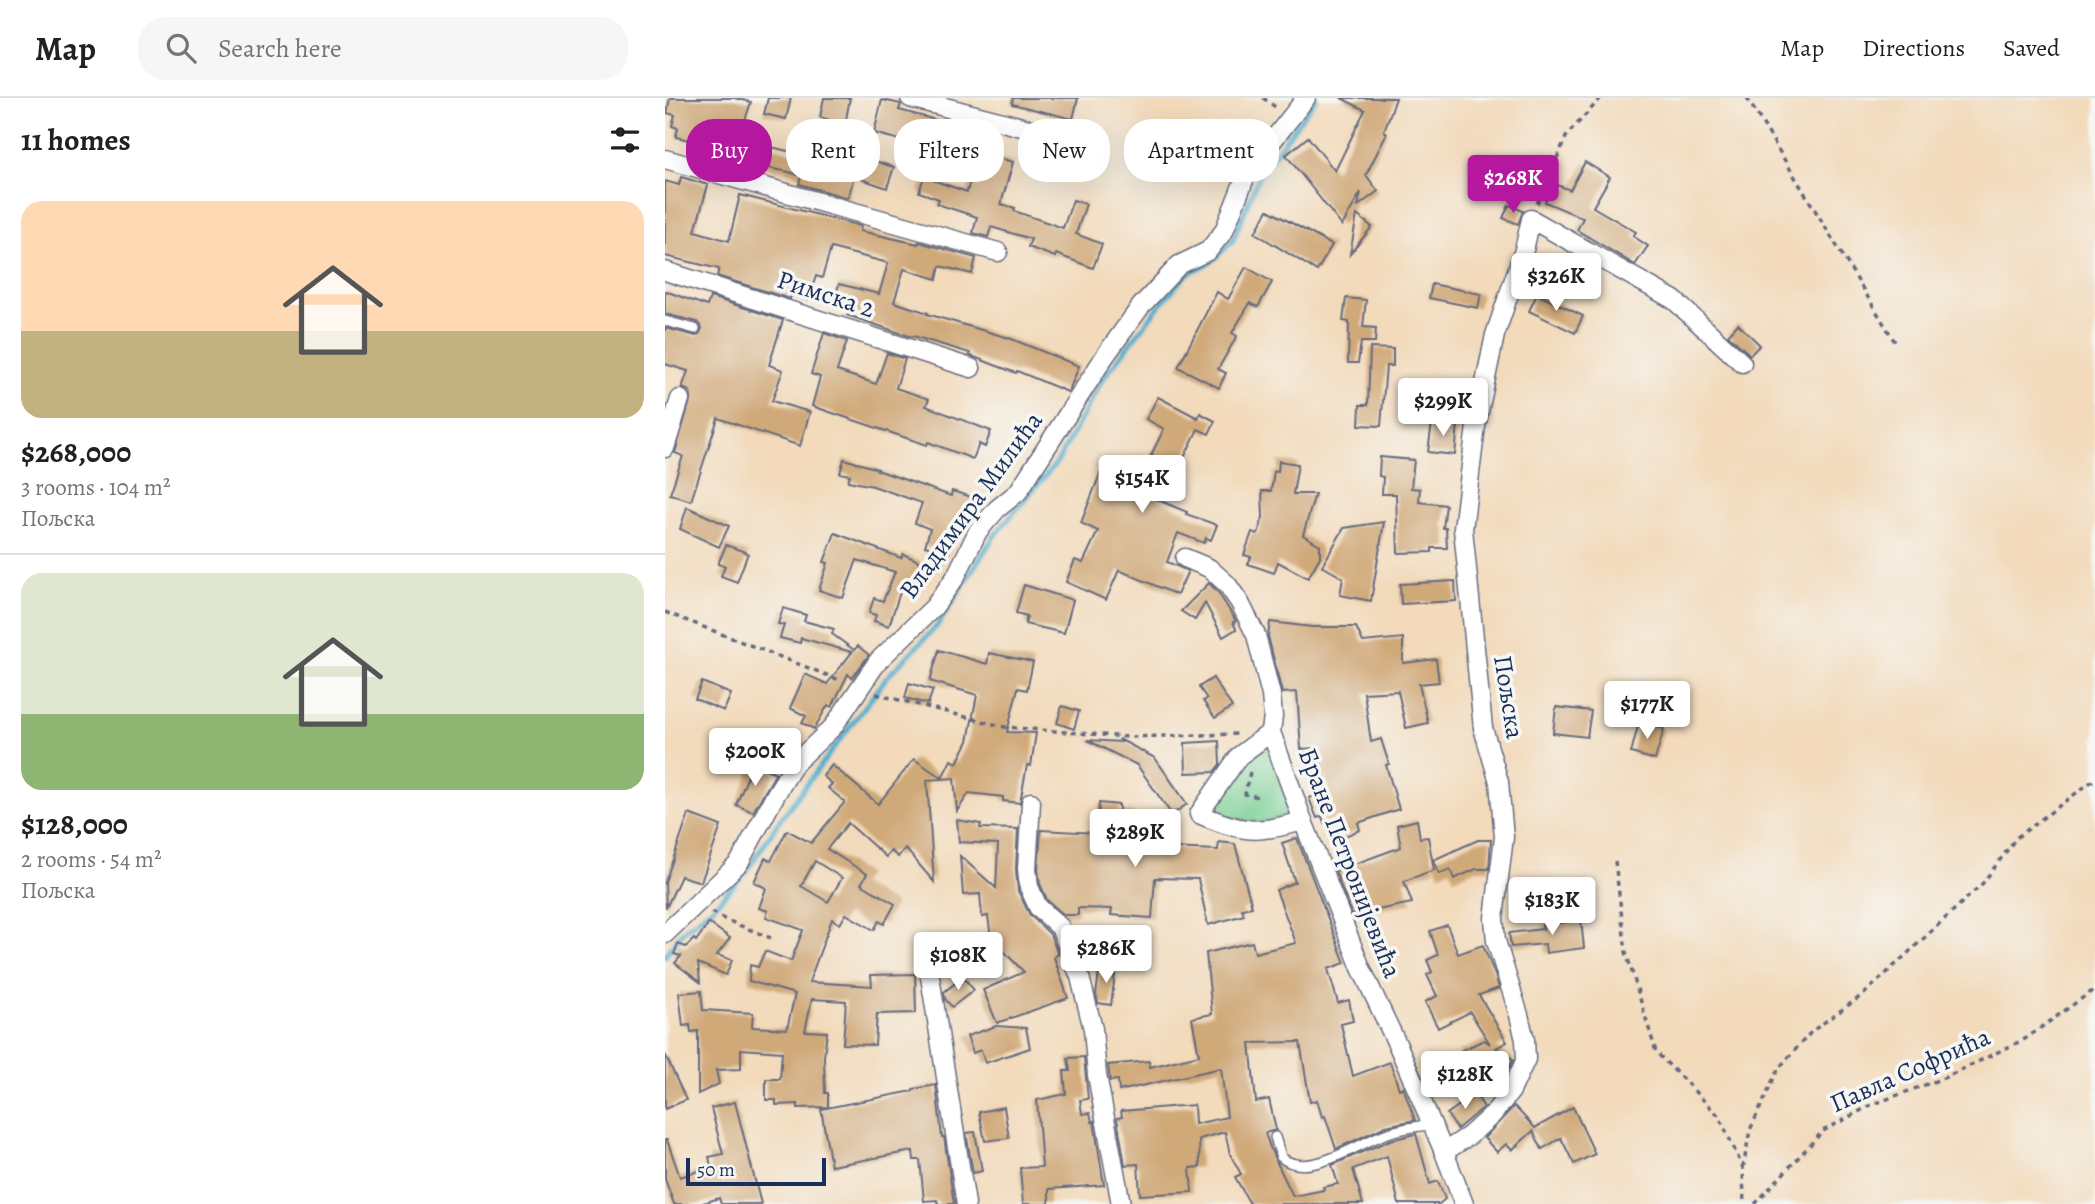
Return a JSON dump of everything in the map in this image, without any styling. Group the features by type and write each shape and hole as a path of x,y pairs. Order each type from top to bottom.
{"street":[{"path":"910,98 1018,126"},
{"name":"Владимира Милића","path":"665,934 739,863 795,764 833,727 878,661 934,607 955,578 978,531 996,509 1018,492 1105,355 1141,306 1179,265 1208,251 1224,231 1247,173 1306,98"},
{"path":"665,159 998,252"},
{"path":"1531,219 1674,300 1742,363"},
{"name":"Пољска","path":"1444,1152 1470,1135 1493,1114 1511,1091 1526,1059 1519,1015 1496,941 1494,918 1504,837 1503,823 1499,782 1483,728 1463,529 1476,426 1495,335 1524,250 1531,219"},
{"name":"Римска 2","path":"665,271 971,368"},
{"path":"665,448 680,399"},
{"name":"Бране Петронијевића","path":"1185,558 1209,568 1219,576 1234,593 1249,618 1268,673 1273,716 1271,732 1303,821 1361,968 1399,1048 1464,1204"},
{"path":"1271,732 1240,756 1199,814 1231,828 1249,830 1276,829 1303,821"},
{"path":"1031,802 1027,869 1029,887 1038,907 1060,927 1080,977 1093,1029 1097,1075 1121,1204"},
{"path":"929,970 966,1204"}],"lane":[{"path":"665,321 695,329"},
{"path":"1275,1137 1281,1157 1289,1163 1301,1166 1330,1158 1385,1134 1431,1124"}],"path":[{"path":"1531,219 1567,135 1601,98"},
{"path":"1747,98 1895,342"},
{"path":"665,612 858,688"},
{"path":"886,699 1005,727 1127,737 1271,732"},
{"path":"1255,743 1245,794 1258,797"},
{"path":"1744,1204 1743,1168 1750,1130 1778,1069 1812,1031 1864,994 1983,883 2017,838 2095,779"},
{"path":"1615,862 1626,953 1656,1052 1719,1116 1743,1168"},
{"path":"718,915 771,938"},
{"name":"Павла Софрића","path":"1755,1204 1823,1130 1871,1105 1946,1077 2025,1039 2095,989"}],"green space":[{"path":"1264,748 1269,750 1292,815 1258,823 1217,814 1214,803 1245,759"}],"building":[{"path":"670,98 734,98 751,102 745,119 686,119 686,139 676,137 678,128 672,126 675,115 667,113"},
{"path":"768,98 791,98 786,119 764,114"},
{"path":"824,98 850,98 846,119 820,117"},
{"path":"1013,98 1078,98 1073,119 1012,104"},
{"path":"1341,98 1396,98 1384,131 1387,133 1366,175 1378,191 1358,206 1361,192 1342,226 1286,155 1308,137 1335,171 1365,110"},
{"path":"882,100 901,104 899,110 932,119 894,119 894,138 880,135 880,119 877,119"},
{"path":"772,147 786,151 786,171 772,169"},
{"path":"1004,159 1013,162 1001,204 1063,228 1073,200 1086,204 1076,234 1102,244 1093,268 1028,247 1031,239 991,227 988,237 973,233 977,217 937,204 939,199 919,192 922,182 938,182 967,192 970,182 1004,182"},
{"path":"1585,162 1610,177 1593,207 1636,232 1633,236 1648,246 1635,265 1577,230 1583,218 1545,202 1552,183 1570,190"},
{"path":"880,163 894,167 887,188 870,182 880,182"},
{"path":"681,177 686,178 686,182 708,185 695,231 729,241 740,195 861,226 860,231 918,244 919,242 976,258 972,274 940,266 937,279 904,269 894,302 1009,338 1079,366 1069,391 992,364 969,355 970,353 847,315 849,303 834,300 839,284 879,294 888,263 831,248 822,278 816,276 808,300 791,295 790,299 717,276 719,269 665,256 665,181 679,185"},
{"path":"800,182 852,182 848,198"},
{"path":"1509,205 1523,211 1518,224 1503,218"},
{"path":"1268,210 1332,245 1317,271 1255,233"},
{"path":"1357,215 1372,227 1350,254"},
{"path":"1246,267 1272,282 1258,307 1250,303 1232,333 1237,336 1218,369 1226,373 1219,388 1178,367 1217,292 1228,299"},
{"path":"1432,284 1481,294 1478,308 1429,298"},
{"path":"665,291 707,306 710,297 783,320 769,365 783,370 772,401 810,412 800,446 718,418 691,501 670,494 683,456 675,453 691,397 690,391 682,388 688,371 665,364 665,328 696,336 702,328 697,322 665,314"},
{"path":"1537,294 1583,316 1575,333 1529,311"},
{"path":"1346,298 1366,300 1363,327 1376,328 1375,342 1361,342 1358,363 1348,363 1349,322 1343,321"},
{"path":"1738,324 1760,345 1750,355 1728,335"},
{"path":"824,333 847,341 837,371 876,384 887,353 905,359 896,388 929,399 926,406 991,431 985,447 979,444 973,459 812,406 820,377 811,374"},
{"path":"1370,348 1393,349 1393,366 1386,366 1381,426 1359,425 1360,405 1368,405"},
{"path":"1158,397 1198,418 1200,413 1215,421 1209,434 1198,429 1179,468 1172,465 1158,500 1217,525 1211,540 1206,538 1204,543 1178,533 1167,562 1188,571 1177,595 1119,570 1106,600 1066,582 1075,560 1083,563 1098,531 1081,523 1100,474 1140,489 1153,456 1151,455 1164,429 1146,419"},
{"path":"1432,422 1458,424 1455,455 1428,452"},
{"path":"1380,457 1414,460 1411,488 1420,489 1419,502 1446,505 1443,528 1446,528 1447,548 1432,548 1432,552 1398,553 1396,494 1382,494"},
{"path":"844,459 951,496 952,491 978,499 971,521 960,519 949,553 925,546 930,529 915,523 922,503 873,486 848,481 850,475 840,473"},
{"path":"1279,461 1298,464 1293,494 1315,494 1303,535 1320,545 1320,557 1308,578 1278,562 1274,573 1248,564 1251,557 1244,555 1252,532 1258,534 1263,517 1262,491 1271,491 1274,471 1278,472"},
{"path":"687,507 729,526 719,547 680,529"},
{"path":"1384,522 1371,601 1340,595 1343,578 1322,566 1344,528"},
{"path":"835,533 901,558 903,554 928,565 918,589 903,583 889,626 874,621 876,615 869,613 874,598 883,601 895,572 857,560 843,598 819,590 828,563 824,562"},
{"path":"726,545 748,553 737,582 721,576 725,566 718,564"},
{"path":"1455,581 1456,601 1401,604 1400,584"},
{"path":"1209,583 1218,592 1236,621 1233,622 1236,629 1223,637 1205,603 1195,620 1181,611"},
{"path":"1024,585 1073,600 1064,633 1025,624 1027,616 1016,613"},
{"path":"783,608 806,615 804,621 834,629 832,634 854,650 858,646 869,655 852,678 848,674 832,707 828,705 814,729 802,723 806,716 790,708 805,674 827,684 852,652 801,638 800,643 780,638 784,625 778,624"},
{"path":"1270,622 1312,627 1356,627 1363,642 1403,638 1403,663 1436,659 1439,682 1419,684 1428,723 1406,728 1398,691 1364,693 1371,742 1381,739 1399,809 1358,823 1360,830 1345,836 1339,818 1324,823 1322,816 1317,818 1309,798 1329,791 1316,748 1301,749 1297,692 1282,693 1268,636"},
{"path":"939,650 987,664 989,653 1033,662 1027,690 1018,688 1007,732 1036,733 1031,766 1027,765 1020,803 1003,801 1003,797 969,793 957,811 954,778 927,780 934,882 905,848 898,857 891,851 886,857 848,823 827,849 867,874 861,884 895,904 884,924 879,921 874,930 846,914 840,924 832,919 809,982 872,986 871,975 915,974 916,1013 877,1014 875,1045 843,1044 846,1001 812,999 805,1031 827,1032 824,1057 828,1107 798,1108 798,1104 776,1105 776,1100 766,1100 766,1079 780,1079 782,1052 741,1049 741,1069 716,1070 719,1084 698,1094 698,1031 691,1032 690,1025 683,1026 679,993 701,991 703,1010 753,1013 752,1027 787,1029 795,994 749,981 750,965 758,967 765,951 791,961 803,930 766,917 768,911 759,908 766,888 754,882 765,858 771,861 787,830 811,843 845,802 828,788 832,784 823,776 832,765 878,804 914,759 942,778 951,760 957,763 968,741 977,695 930,681","holes":["815,861 842,878 828,902 801,886"]},
{"path":"1213,678 1232,707 1215,718 1203,701 1207,699 1199,687"},
{"path":"702,682 731,694 724,711 695,699"},
{"path":"909,683 933,690 928,704 905,698"},
{"path":"1062,706 1079,711 1074,729 1057,723"},
{"path":"1556,707 1591,711 1587,737 1553,733"},
{"path":"1639,722 1664,729 1655,760 1631,753"},
{"path":"1119,739 1155,758 1187,804 1176,812 1170,812 1137,765 1087,740 1121,742"},
{"path":"1219,741 1220,764 1214,772 1186,773 1185,743"},
{"path":"753,764 776,773 753,812 736,805"},
{"path":"1099,803 1119,805 1119,812 1134,813 1134,824 1170,827 1169,848 1218,850 1219,842 1235,844 1252,907 1242,909 1244,915 1208,925 1198,879 1155,878 1152,918 1111,915 1112,909 1078,908 1078,915 1064,915 1047,900 1040,884 1038,869 1041,830 1097,833"},
{"path":"689,814 721,826 701,882 681,876 666,908 665,882"},
{"path":"957,820 981,824 980,828 1018,829 1018,891 1030,915 1050,934 1058,954 1054,957 1068,998 997,1023 983,990 1024,972 991,938 988,916 982,917 980,894 963,895 960,856 996,888 998,844 959,842"},
{"path":"1417,820 1420,838 1428,837 1434,870 1404,881 1412,903 1352,915 1335,871 1401,847 1397,825"},
{"path":"1297,838 1345,963 1328,969 1338,1003 1349,1000 1353,1021 1341,1024 1353,1076 1390,1062 1399,1089 1403,1087 1415,1120 1386,1126 1336,1149 1317,1100 1310,1102 1300,1042 1250,1043 1256,1102 1269,1099 1276,1130 1265,1133 1271,1150 1293,1196 1324,1190 1323,1187 1338,1184 1332,1165 1390,1140 1416,1134 1430,1184 1438,1181 1445,1199 1439,1204 1399,1204 1387,1156 1353,1169 1363,1204 1250,1204 1235,1177 1241,1174 1230,1154 1225,1132 1199,1139 1200,1167 1190,1168 1192,1192 1140,1195 1138,1164 1125,1165 1117,1118 1122,1117 1121,1111 1194,1105 1195,1124 1227,1117 1221,1068 1119,1091 1118,1080 1110,1081 1108,1065 1149,1061 1150,1067 1199,1055 1192,1018 1212,1014 1206,953 1252,942 1255,953 1296,943 1276,890 1295,882 1282,843"},
{"path":"1478,840 1491,840 1489,869 1476,869 1454,879 1450,869 1439,874 1433,860"},
{"path":"1581,920 1584,948 1546,953 1545,944 1511,947 1509,933 1543,929 1542,925"},
{"path":"709,923 730,938 717,955 732,960 726,975 698,963 700,982 675,963 681,956 674,954 678,944 686,947 694,939 696,941"},
{"path":"1447,925 1458,954 1483,945 1495,975 1499,988 1479,995 1507,1042 1496,1048 1513,1059 1503,1081 1458,1052 1484,1040 1490,1044 1470,1012 1438,1028 1425,1002 1437,996 1427,975 1432,972 1427,960 1438,955 1430,931"},
{"path":"1100,965 1116,967 1111,1005 1098,1003 1096,994"},
{"path":"963,977 974,990 952,1007 945,999 944,992"},
{"path":"996,1026 1026,1028 1030,1048 985,1063 981,1050 973,1053 967,1036"},
{"path":"665,1054 686,1100 665,1109"},
{"path":"1084,1057 1088,1099 1080,1100 1082,1114 1090,1113 1092,1122 1094,1121 1104,1185 1049,1189 1049,1204 1023,1204 1020,1168 1042,1167 1037,1100 1066,1094 1064,1071 1070,1071 1068,1058"},
{"path":"936,1085 954,1204 938,1204 937,1200 924,1201 920,1160 914,1160 913,1151 831,1166 821,1109"},
{"path":"1475,1094 1484,1107 1457,1129 1447,1114"},
{"path":"735,1102 761,1204 721,1204 719,1198 700,1204 674,1204 665,1179 665,1140 680,1177 711,1167 709,1157 723,1154 711,1108"},
{"path":"1514,1106 1535,1128 1573,1107 1595,1154 1574,1164 1561,1138 1542,1149 1533,1131 1512,1150 1506,1144 1497,1152 1484,1138"},
{"path":"1004,1107 1009,1138 985,1141 979,1112"},
{"path":"975,1132 982,1171 973,1173 966,1133"}],"waterway":[{"path":"665,956 682,932 714,906 745,873 780,820 887,677 937,626 995,535 1058,461 1102,380 1163,301 1187,274 1211,262 1232,242 1259,176 1316,98"}]}
